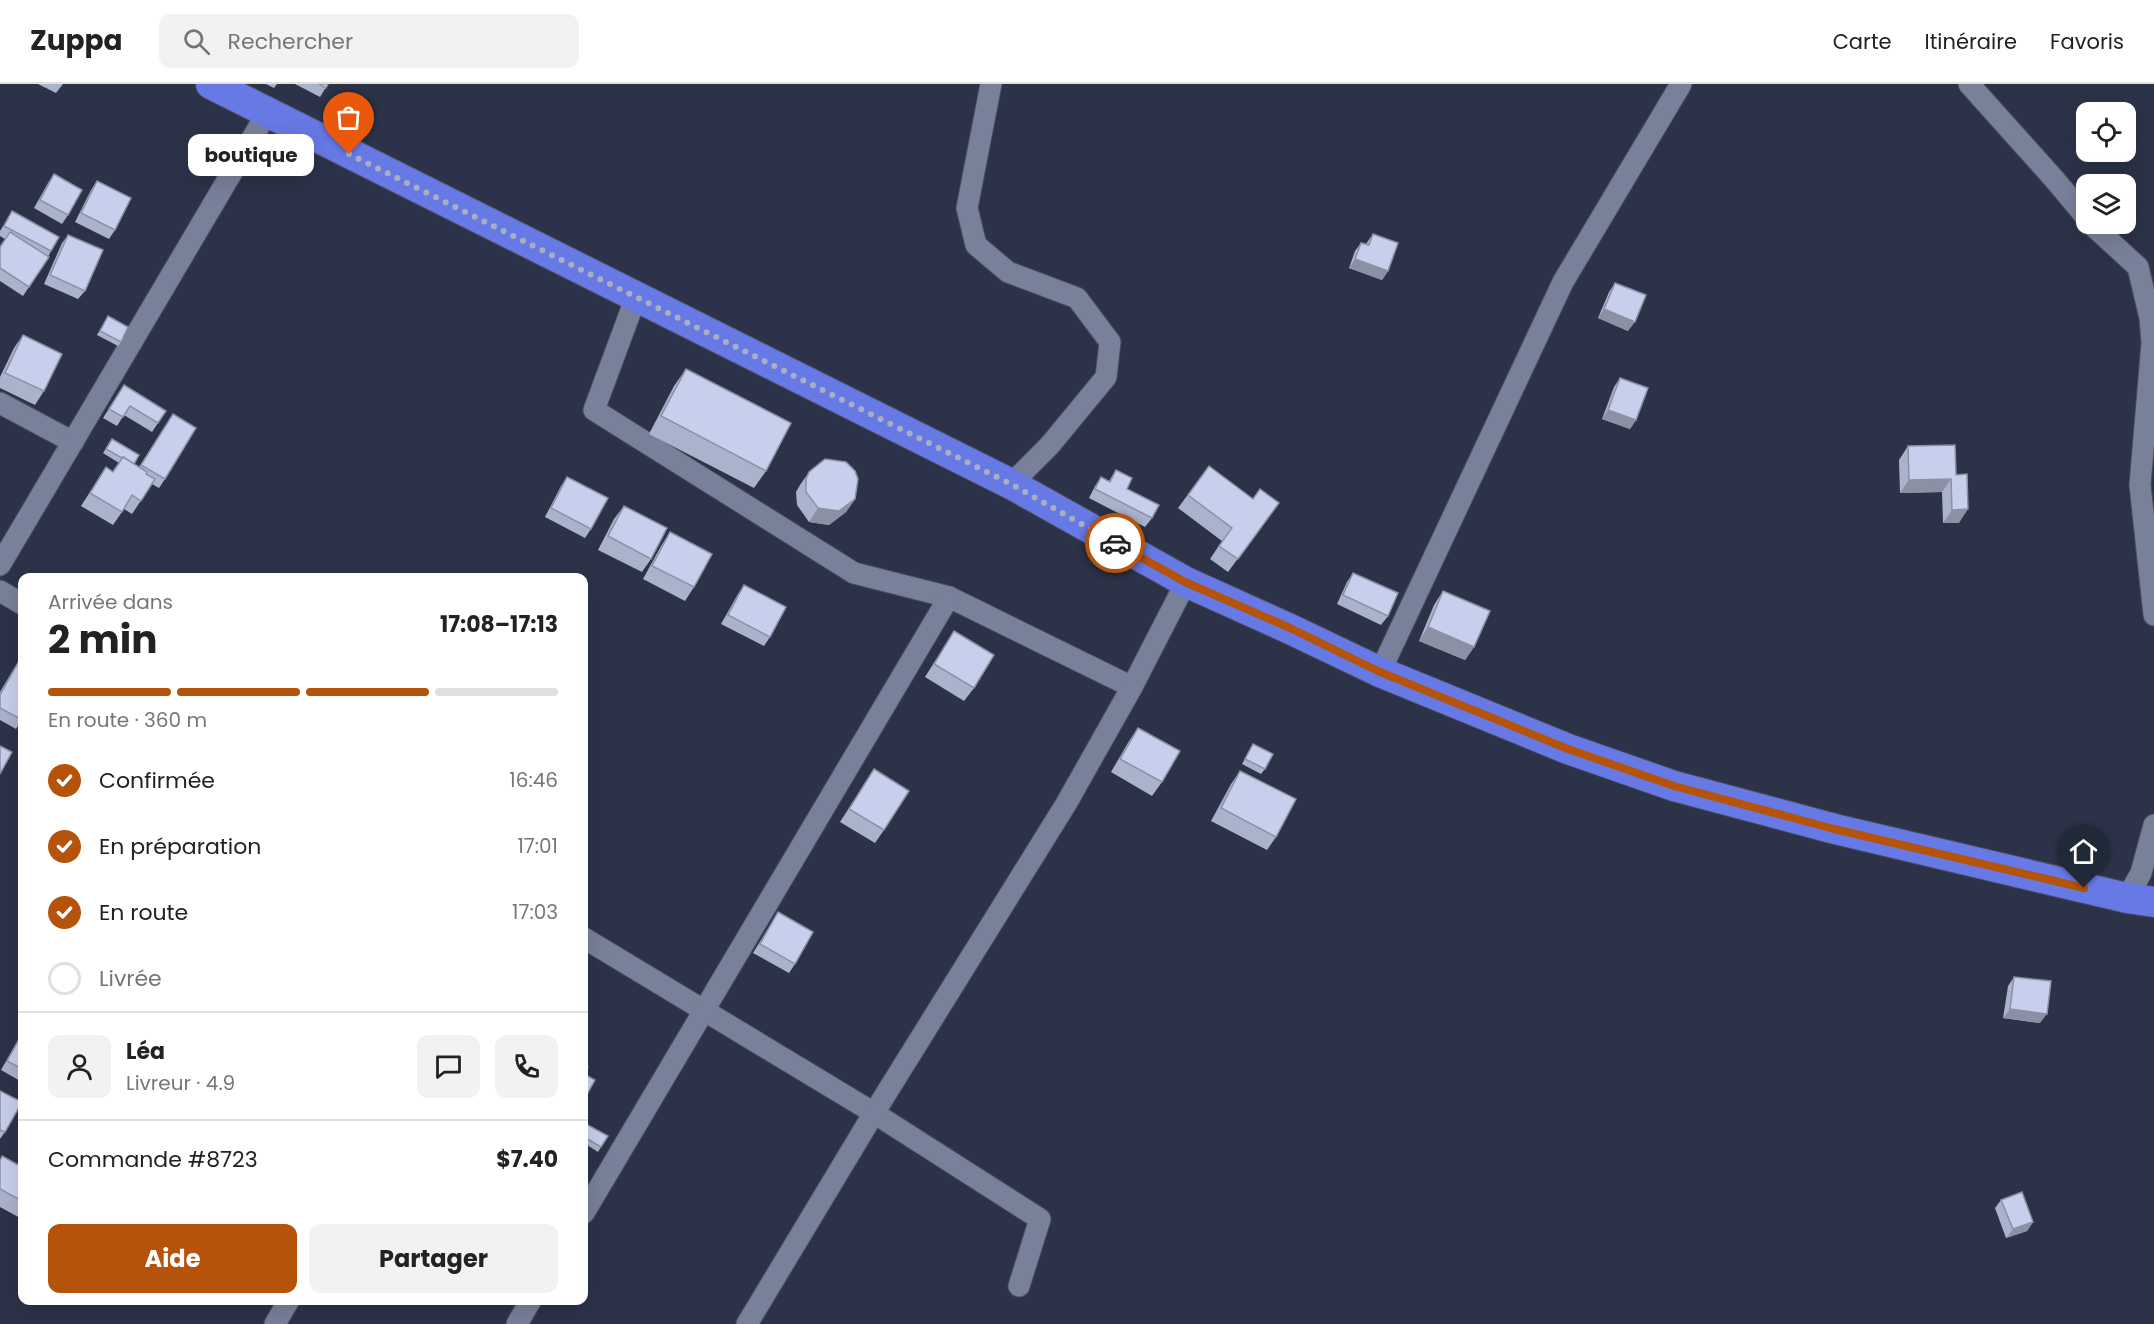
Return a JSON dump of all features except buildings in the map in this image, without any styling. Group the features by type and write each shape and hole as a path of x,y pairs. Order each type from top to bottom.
{"highway":[{"path":"211,84 1011,484 1185,582 1290,628 1380,672 1568,749 1674,786 1834,829 2144,886"}],"street":[{"path":"991,84 966,208 976,245 1008,272 1077,298 1110,342 1106,376 1050,444 1011,484"},
{"path":"1380,672 1563,282 1681,84"},
{"path":"1969,84 2076,206"},
{"path":"0,563 267,113"},
{"path":"2102,234 2138,267 2150,318 2153,343 2140,485 2151,552 2154,615"},
{"path":"636,297 594,410 854,573 949,597 1132,687"},
{"path":"0,403 73,442"},
{"path":"747,1324 873,1113 1066,804 1132,687 1185,582"},
{"path":"0,591 18,602"},
{"path":"588,1206 949,597"},
{"path":"2144,886 2154,825"},
{"path":"588,940 873,1113 1040,1219 1019,1286"},
{"path":"275,1324 286,1305"},
{"path":"517,1324 528,1305"}],"way so far":[{"path":"349,154 1011,484 1115,543"}],"place":[{"name":"boutique","path":"349,154"}],"route":[{"path":"1115,543 1185,582 1290,628 1380,672 1568,749 1674,786 1834,829 2084,888"}]}
